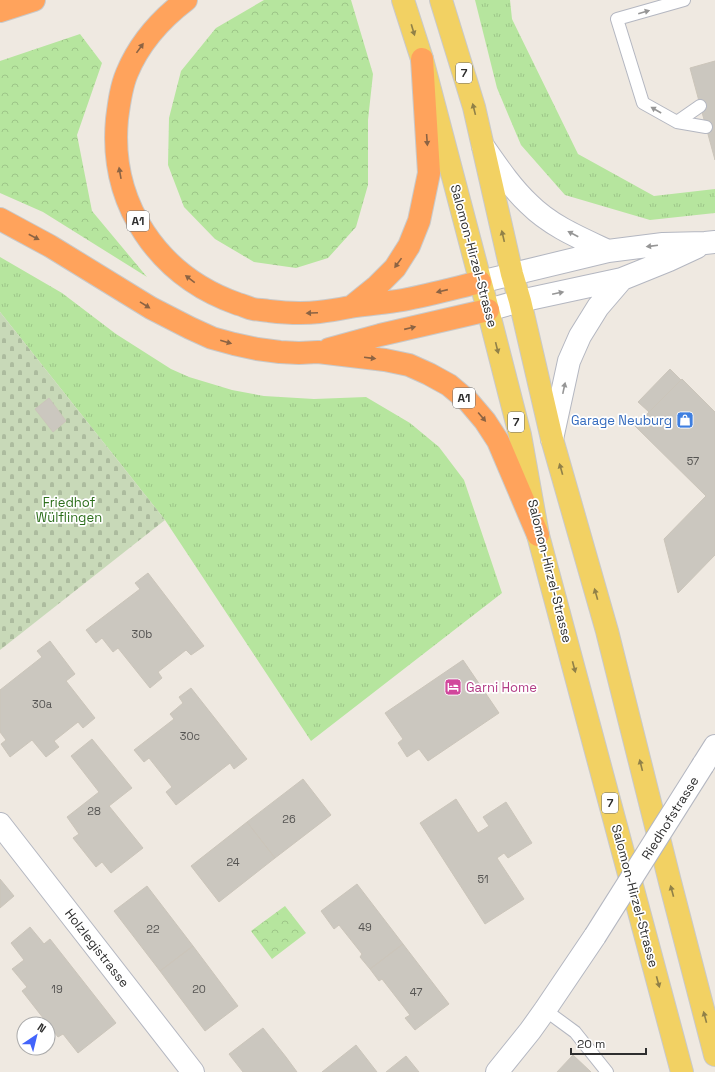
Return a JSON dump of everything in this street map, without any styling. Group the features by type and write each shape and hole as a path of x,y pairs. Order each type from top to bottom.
{"highway":[{"path":"0,11 34,0"},
{"name":"A1","path":"186,0 173,10 153,31 136,54 126,74 119,101 116,129 117,157 122,182 130,207 141,228 155,248 172,266 195,284 222,298 254,309 288,314 320,312 404,300 480,282"},
{"name":"A1","path":"351,307 377,286 395,268 410,246 419,221 429,173 422,59"},
{"name":"A1","path":"0,219 50,246 151,308 190,328 219,340 257,349 280,352 318,352 385,360 409,365 448,385 468,401 485,420 498,441 538,535"},
{"name":"A1","path":"318,352 380,335 488,310"}],"main road":[{"name":"Salomon-Hirzel-Strasse","path":"403,0 422,59 488,310 520,435 538,535 682,1072"},
{"name":"7","path":"441,0 474,107 512,274 520,301 552,439 607,631 715,1055"}],"street":[{"path":"483,146 514,189 529,205 547,219 570,233 608,251"},
{"path":"480,282 608,251 663,244 710,242"},
{"path":"488,310 520,301 622,279 710,242"},
{"path":"552,439 569,360 580,336 598,307 622,279"},
{"name":"Riedhofstrasse","path":"497,1072 546,1010 595,936 715,746"},
{"name":"Holzlegistrasse","path":"0,824 193,1072"}],"lane":[{"path":"684,0 617,19 643,103 677,122 706,127"},
{"path":"677,122 700,106"},
{"path":"546,1010 574,1032 607,1072"}],"green space":[{"path":"264,0 351,0 373,74 368,120 368,185 356,227 328,258 296,268 254,262 215,239 184,207 168,165 169,118 181,71 216,28"},
{"path":"475,0 510,0 512,19 578,154 654,196 715,189 715,213 650,220 565,195 521,145 497,88"},
{"path":"80,34 102,63 77,135 92,211 147,277 43,212 0,193 0,61"},
{"path":"0,257 62,293 116,334 171,369 189,377 232,390 264,396 314,399 366,397 410,423 439,447 464,480 502,593 311,741 165,520 0,312"},
{"name":"Friedhof Wülflingen","path":"0,312 165,520 0,650"},
{"path":"285,906 306,933 272,959 251,931"}],"building":[{"path":"715,61 715,160 690,68"},
{"path":"670,369 681,380 649,412 638,402"},
{"path":"682,379 715,412 715,555 678,593 664,539 706,496 635,426"},
{"path":"49,398 66,421 53,432 35,409"},
{"path":"148,573 204,646 191,655 186,650 158,672 162,678 150,688 118,648 113,652 102,638 96,643 86,630 140,589 135,583"},
{"path":"50,641 75,674 66,681 95,718 83,728 78,722 54,741 59,747 46,757 32,740 10,757 1,744 6,740 0,732 0,690 42,657 37,651"},
{"name":"Garni Home","path":"463,660 499,713 428,761 419,749 407,757 398,743 403,739 385,713"},
{"path":"191,688 247,759 234,769 230,763 176,805 166,792 172,787 149,758 144,762 134,750 174,719 170,714 183,703 179,697"},
{"path":"92,739 132,788 109,806 143,848 111,873 102,862 96,867 73,838 79,834 67,817 99,792 71,756"},
{"path":"303,779 331,815 275,858 247,822"},
{"path":"456,799 478,833 489,826 483,817 506,802 532,843 508,858 504,853 497,858 524,899 485,924 420,823"},
{"path":"247,822 275,858 219,902 191,866"},
{"path":"0,879 14,896 0,908"},
{"path":"357,884 403,944 370,969 360,957 362,954 339,925 334,929 321,911"},
{"path":"147,886 193,946 160,971 114,911"},
{"path":"30,927 44,944 50,939 116,1023 78,1053 63,1034 58,1037 56,1034 56,1016 42,1016 22,991 27,987 12,969 24,960 11,943"},
{"path":"403,944 449,1004 415,1030 405,1018 410,1015 382,979 379,981 370,969"},
{"path":"193,946 238,1006 205,1031 160,971"},
{"path":"263,1028 297,1072 243,1072 232,1058 229,1054"},
{"path":"356,1045 377,1072 322,1072"},
{"path":"573,1055 591,1072 557,1072"},
{"path":"406,1056 419,1072 386,1072"}],"place":[{"name":"Garage Neuburg","path":"685,420"},
{"name":"Garni Home","path":"453,687"}]}
